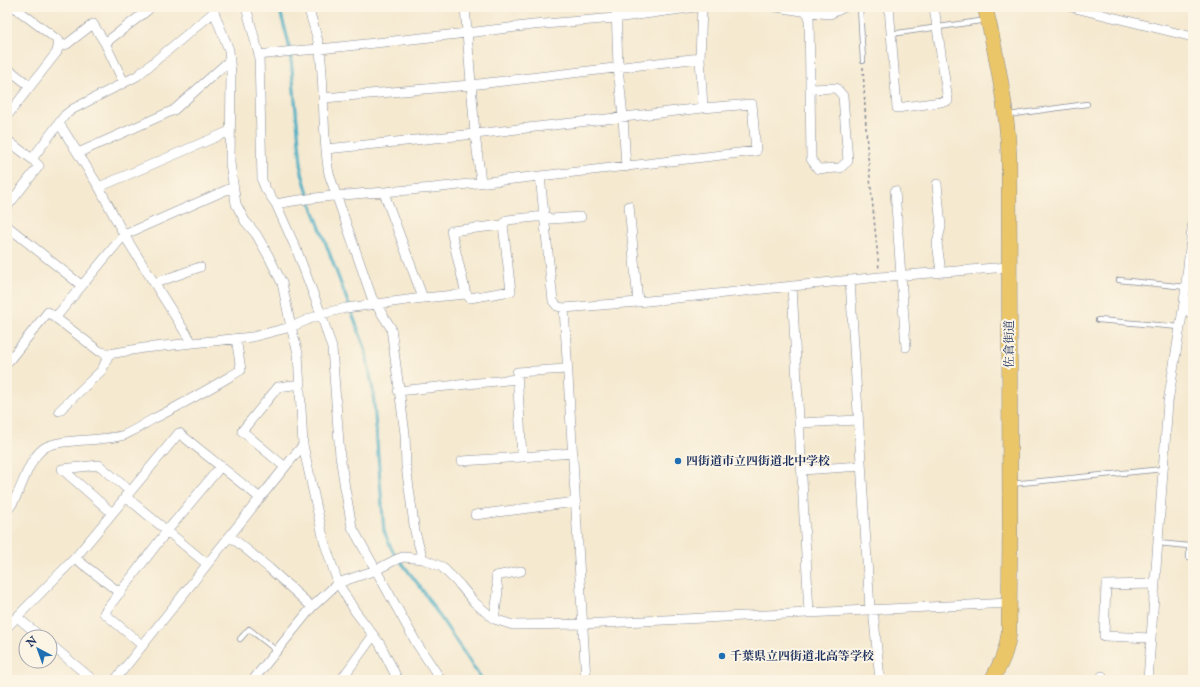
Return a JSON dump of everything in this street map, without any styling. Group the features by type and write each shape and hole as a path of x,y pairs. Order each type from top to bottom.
{"main road":[{"name":"佐倉街道","path":"987,14 1006,115 1009,157 1008,267 1010,484 1008,646 992,680"}],"street":[{"path":"7,116 57,52 59,41 14,7"},
{"path":"246,7 259,56 262,180 265,188 276,204 321,314 332,348 340,456 344,488 352,527 416,644 441,680"},
{"path":"308,7 320,49 329,174 370,291 390,328 405,434 406,466 415,532 423,559"},
{"path":"465,7 470,85 481,182"},
{"path":"616,7 615,18 618,67 626,167"},
{"path":"259,56 290,51 320,49 533,25 615,18 696,7"},
{"path":"702,7 700,58 703,108"},
{"path":"776,7 830,14 845,7"},
{"path":"889,7 897,108 948,101 934,7"},
{"path":"1071,7 1103,11 1193,37"},
{"path":"32,159 65,115 73,109 148,69 213,9 229,50 230,163 236,204 245,221 256,234 282,283 298,353 301,384 303,445 324,541 338,583 355,611 380,644 398,680"},
{"path":"105,43 148,10"},
{"path":"809,12 810,89 811,159 818,169 840,168 848,161 843,96 836,88 810,89"},
{"path":"58,47 67,44 93,24 105,43 124,83"},
{"path":"324,98 470,85 700,58"},
{"path":"78,153 174,110 230,60"},
{"path":"7,68 30,86"},
{"path":"276,204 308,198 384,193 626,167 756,151 752,104 326,149"},
{"path":"59,123 99,187 124,235 192,343"},
{"path":"99,187 230,131"},
{"path":"7,140 39,166 7,207"},
{"path":"540,176 553,301 557,306 564,308 638,302 901,275 1008,267"},
{"path":"937,184 941,226 936,243 940,272"},
{"path":"55,318 124,235 233,187"},
{"path":"895,191 906,347"},
{"path":"384,193 423,298"},
{"path":"629,206 638,302"},
{"path":"503,225 511,291 470,298 466,294 452,231 503,225 507,220 545,216 551,219 581,217"},
{"path":"1148,680 1168,402 1184,303 1193,220"},
{"path":"7,226 81,285"},
{"path":"155,282 200,268"},
{"path":"850,280 861,466 872,610 880,680"},
{"path":"792,286 809,613"},
{"path":"7,363 48,312 99,351 109,354 144,348 252,337 291,327 321,314 350,307 466,294"},
{"path":"1184,303 1193,316"},
{"path":"564,308 586,680"},
{"path":"7,511 14,503 33,461 42,450 50,444 107,439 124,434 195,398 241,370 236,338"},
{"path":"59,411 102,370 109,354"},
{"path":"522,457 517,372 567,369"},
{"path":"398,391 517,378"},
{"path":"285,467 242,431 278,387 301,384"},
{"path":"799,423 858,420"},
{"path":"7,628 75,558 179,432 260,498"},
{"path":"115,680 206,564 303,445"},
{"path":"462,461 572,453"},
{"path":"112,513 62,469 99,465 167,531 206,564"},
{"path":"142,645 104,613 167,531 221,466"},
{"path":"802,470 861,466"},
{"path":"475,515 575,502"},
{"path":"230,536 269,568 312,607"},
{"path":"75,558 120,593"},
{"path":"258,679 277,651 312,607 338,583 376,570 399,558 423,559 442,567 460,584 474,602 494,619 513,625 583,624 1009,603"},
{"path":"494,619 498,592 496,576 521,571"},
{"path":"1151,638 1104,636 1106,584 1155,584"},
{"path":"17,617 31,629"},
{"path":"341,680 373,636"},
{"path":"58,651 93,680"}],"lane":[{"path":"860,7 863,61"},
{"path":"891,34 937,28 987,14"},
{"path":"1006,115 1087,104"},
{"path":"1119,280 1186,287"},
{"path":"1098,320 1180,327"},
{"path":"1010,484 1163,469"},
{"path":"1158,543 1189,546 1189,558 1193,558"},
{"path":"240,639 249,629 277,651"}],"path":[{"path":"863,61 867,147 880,277"}],"waterway":[{"path":"279,7 288,40 291,59 302,173 311,204 365,348 373,391 384,531 392,550 421,588 482,680"}],"place":[{"name":"四街道市立四街道北中学校","path":"678,461"},
{"name":"千葉県立四街道北高等学校","path":"722,656"}]}
